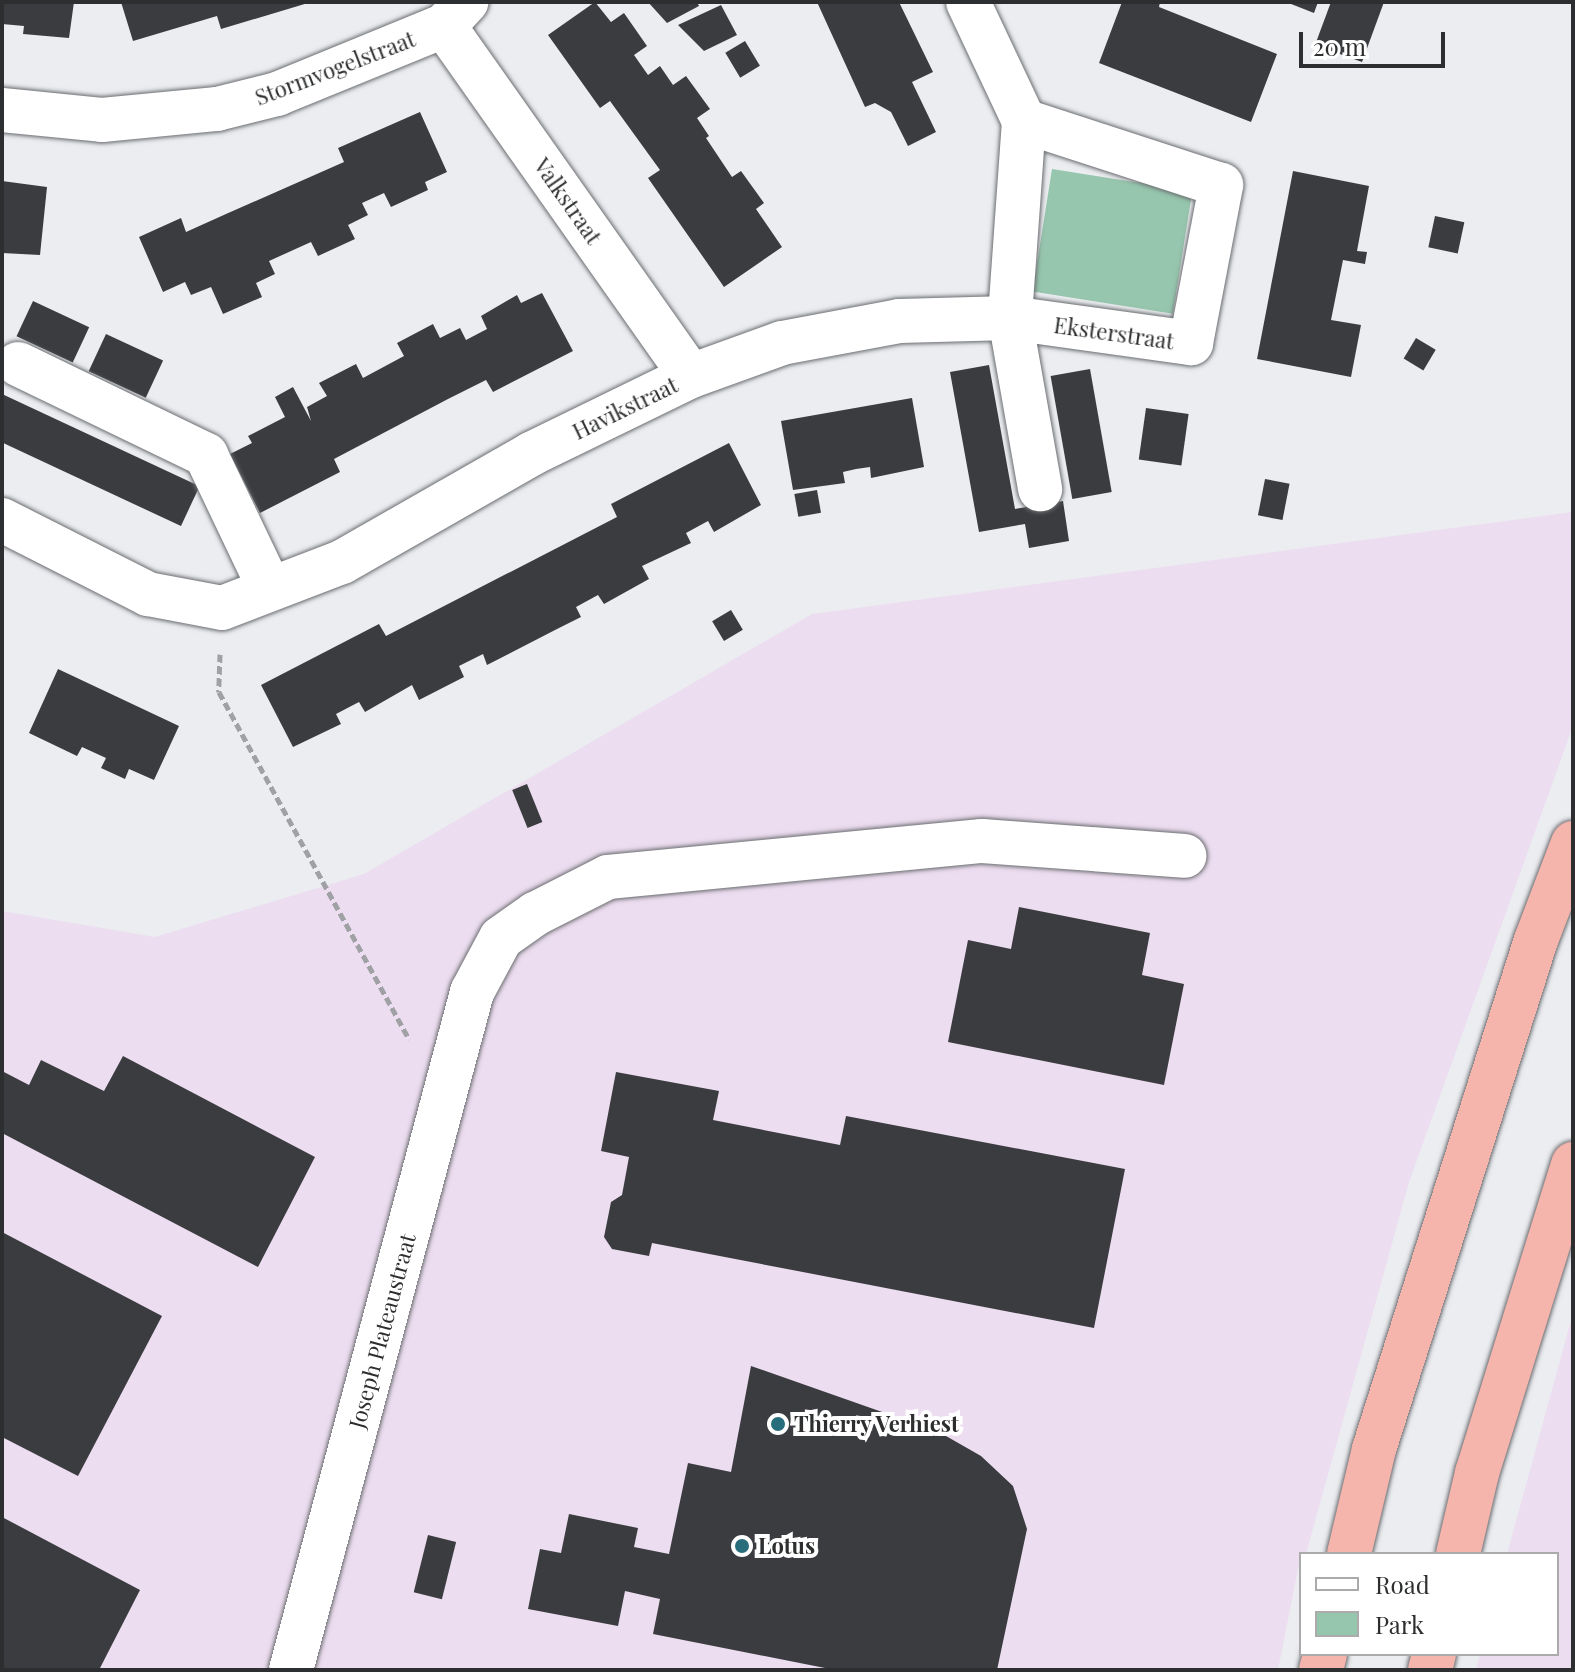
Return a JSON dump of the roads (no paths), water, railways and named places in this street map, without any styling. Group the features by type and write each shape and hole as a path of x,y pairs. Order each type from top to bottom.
{"highway":[{"path":"1349,1552 1374,1449 1536,940 1573,843"},
{"path":"1458,1552 1477,1473 1573,1164"}],"street":[{"path":"968,2 1024,121 1010,318 1040,489"},
{"name":"Stormvogelstraat","path":"2,110 102,120 217,109 277,94 455,14"},
{"name":"Valkstraat","path":"455,14 691,376"},
{"name":"Eksterstraat","path":"1010,318 1191,343 1221,185 1024,121"},
{"name":"Havikstraat","path":"2,520 148,594 222,608 342,562 531,454 691,376 782,343 899,321 1010,318"},
{"path":"18,364 206,455 270,589"},
{"name":"Joseph Plateaustraat","path":"291,1670 472,992 501,938 535,914 608,877 982,841 1184,856"}],"place":[{"name":"Thierry Verhiest","path":"778,1424"},
{"name":"Lotus","path":"742,1546"}]}
